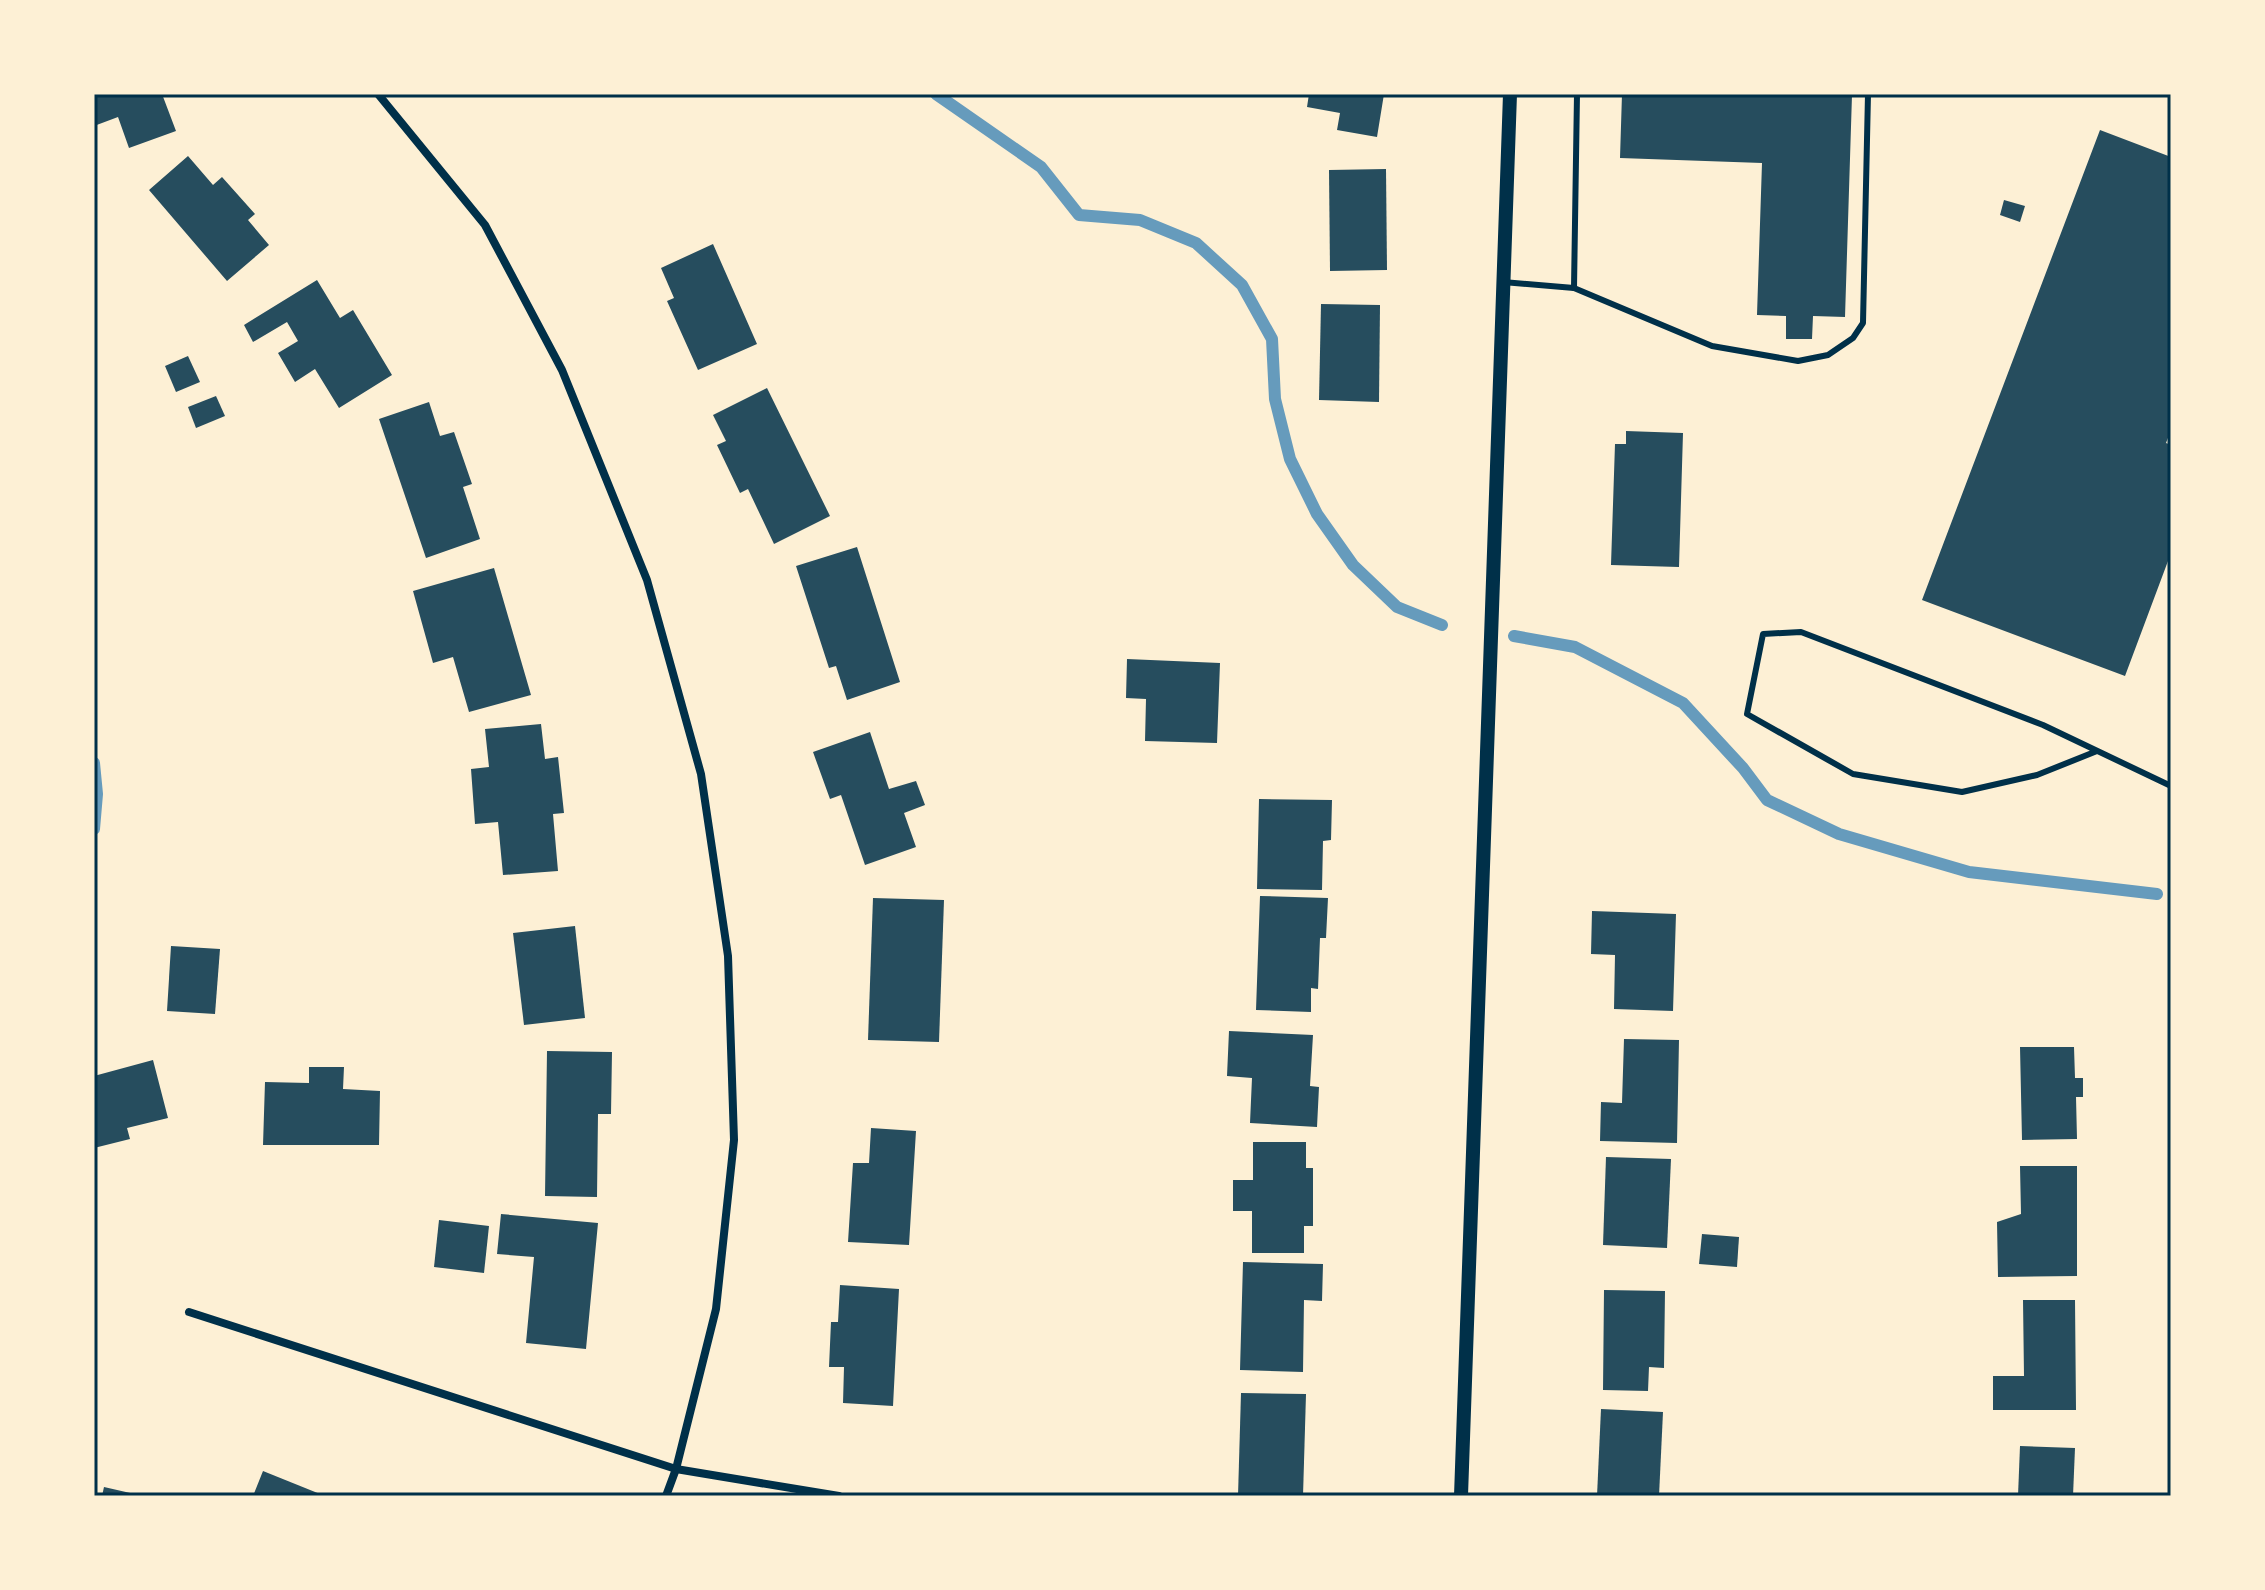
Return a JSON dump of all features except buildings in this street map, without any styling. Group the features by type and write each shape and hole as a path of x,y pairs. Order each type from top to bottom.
{"street":[{"path":"378,94 485,225 562,370 647,580 701,774 728,956 734,1140 716,1309 676,1469 666,1496"},
{"path":"1461,1496 1510,94"},
{"path":"189,1312 676,1469 839,1496"}],"lane":[{"path":"1574,288 1577,94"},
{"path":"1503,282 1574,288 1712,346 1798,361 1828,355 1853,338 1863,323 1868,94"},
{"path":"2097,751 2037,775 1962,792 1853,774 1747,714 1763,634 1801,632 2043,725 2171,786"}],"waterway":[{"path":"936,94 1041,167 1079,215 1140,220 1196,243 1242,285 1272,339 1275,399 1290,459 1317,514 1353,565 1397,607 1442,625"},
{"path":"1514,636 1575,647 1683,703 1743,768 1767,800 1839,834 1969,872 2157,894"},
{"path":"94,763 97,794 94,829"}]}
